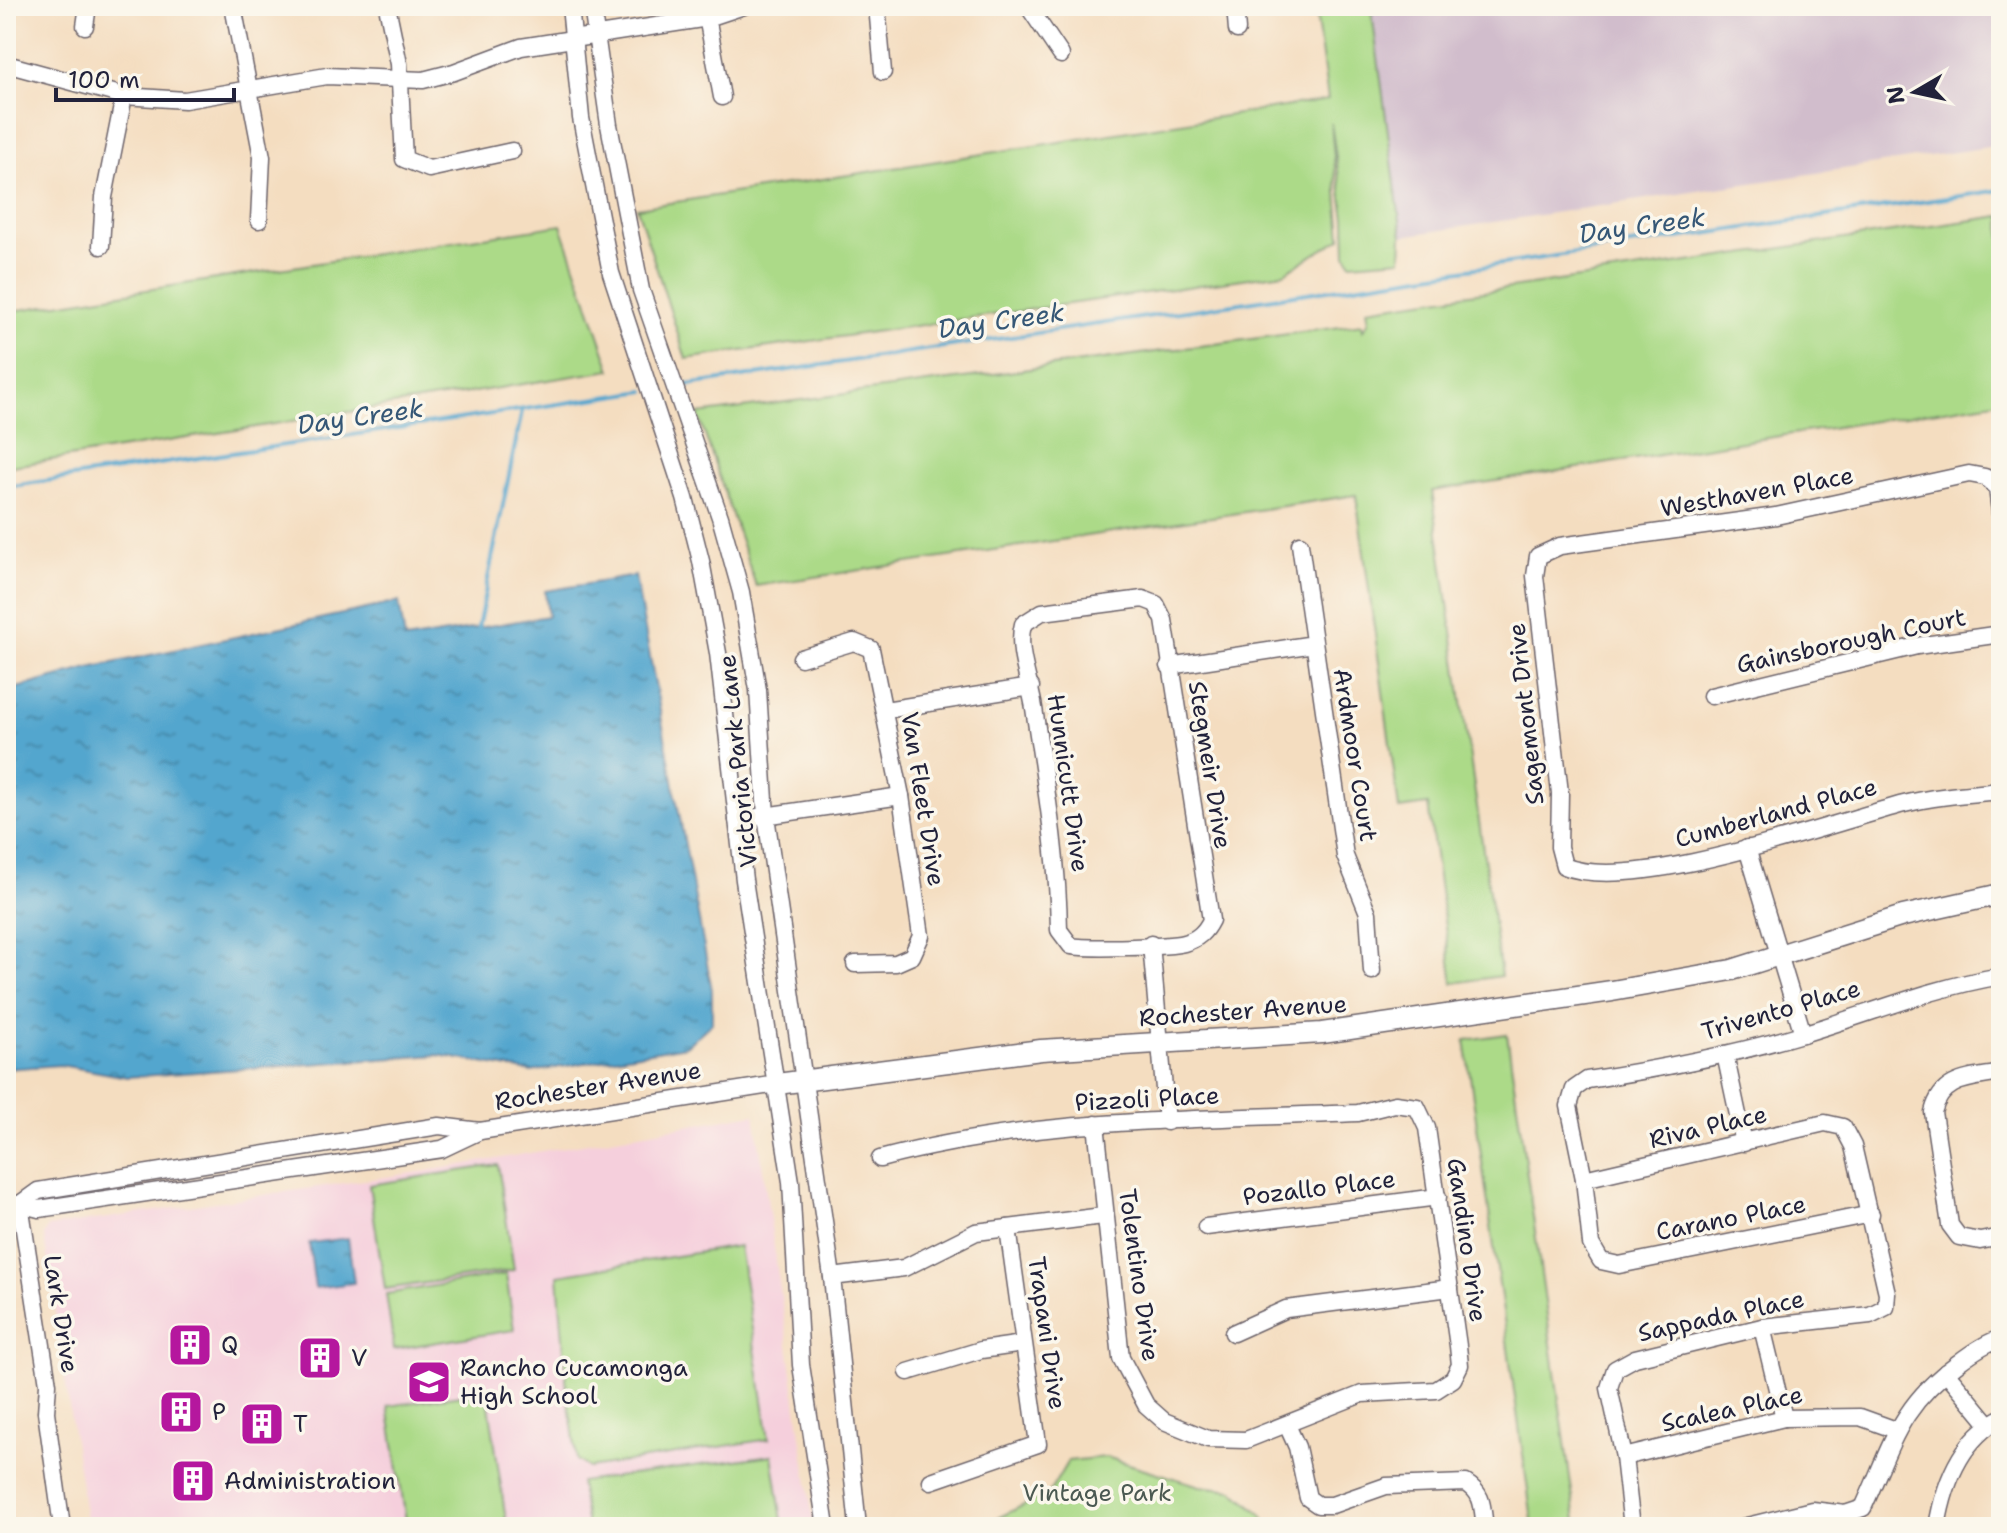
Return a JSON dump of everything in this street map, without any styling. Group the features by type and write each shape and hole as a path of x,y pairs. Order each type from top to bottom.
{"main road":[{"name":"Rochester Avenue","path":"777,1084 1041,1050 1354,1029 1673,981 1778,957 1903,916 2001,894"}],"street":[{"path":"85,26 88,6"},
{"path":"233,6 262,157 259,220"},
{"path":"387,6 400,79 404,159 429,169 512,151"},
{"name":"Victoria Park Lane","path":"570,6 581,118 603,236 623,318 685,498 701,561 722,683 737,820 793,1194 801,1365 826,1527"},
{"name":"Victoria Park Lane","path":"592,6 628,232 641,290 662,359 720,517 741,592 758,690 766,816 832,1277 858,1527"},
{"path":"6,64 124,96 185,100 327,76 438,77 500,52 744,6"},
{"path":"877,6 883,72"},
{"path":"1028,6 1061,55"},
{"path":"1235,6 1237,30"},
{"path":"706,12 722,97"},
{"path":"101,246 104,197 124,96"},
{"name":"Westhaven Place","path":"1538,556 1560,546 1776,516 1969,474 1985,477 1997,488 2001,520"},
{"name":"Ardmoor Court","path":"1300,544 1345,856 1368,913 1372,971"},
{"name":"Sagemont Drive","path":"1538,556 1535,576 1560,793 1559,847 1564,866"},
{"name":"Stegmeir Drive","path":"1023,624 1042,612 1143,599 1156,604 1164,620 1211,920 1204,933 1183,943 1151,944"},
{"name":"Hunnicutt Drive","path":"1023,624 1019,639 1031,687 1054,853 1059,930 1071,946 1091,950 1151,944"},
{"name":"Gainsborough Court","path":"1711,696 1891,652 2001,634"},
{"name":"Van Fleet Drive","path":"801,658 854,642 871,649 901,796 921,936 912,956 896,963 855,964"},
{"path":"1169,666 1314,644"},
{"path":"885,710 1031,687"},
{"name":"Cumberland Place","path":"1564,866 1584,875 1680,865 1908,803 2001,791"},
{"path":"737,820 901,796"},
{"path":"1747,848 1803,1034"},
{"path":"1151,944 1167,1122"},
{"name":"Trivento Place","path":"1584,1179 1569,1106 1574,1089 1587,1080 1725,1054 1803,1034 1945,986 2001,976"},
{"path":"1725,1054 1744,1143"},
{"path":"2001,1073 1949,1085 1938,1094 1933,1112 1950,1225 1959,1237 1980,1241 2001,1237"},
{"name":"Rochester Avenue","path":"13,1205 39,1209 442,1149 480,1131 777,1084"},
{"name":"Pizzoli Place","path":"880,1159 973,1137 1096,1124 1358,1113 1395,1104 1417,1107"},
{"name":"Gandino Drive","path":"1287,1425 1362,1394 1436,1390 1453,1379 1460,1365 1427,1128 1417,1107"},
{"name":"Riva Place","path":"1584,1179 1825,1123 1843,1127 1853,1146 1871,1214"},
{"name":"Tolentino Drive","path":"1096,1124 1103,1216 1121,1358 1132,1383 1146,1405 1164,1421 1208,1439 1246,1440 1287,1425"},
{"name":"Carano Place","path":"1584,1179 1591,1244 1601,1261 1619,1265 1871,1214"},
{"name":"Pozallo Place","path":"1206,1227 1438,1197"},
{"name":"Lark Drive","path":"13,1205 48,1384 46,1412 62,1527"},
{"name":"Sappada Place","path":"1624,1457 1609,1388 1615,1369 1635,1358 1762,1327 1870,1315 1886,1307 1887,1293 1871,1214"},
{"path":"832,1277 904,1268 976,1232 1103,1216"},
{"name":"Trapani Drive","path":"931,1481 1038,1444 1008,1228"},
{"path":"1233,1333 1286,1309 1450,1288"},
{"path":"1762,1327 1784,1418"},
{"path":"1743,1527 1812,1510 1845,1514 1863,1508 1896,1430 1917,1397 1946,1372 2001,1338"},
{"path":"908,1372 981,1350 1023,1344"},
{"path":"1937,1527 1943,1489 1960,1457 1995,1421 1946,1372"},
{"name":"Scalea Place","path":"1624,1457 1784,1418 1860,1417 1896,1430"},
{"path":"1287,1425 1297,1447 1308,1498 1318,1505 1332,1505 1386,1486 1466,1483 1476,1489 1482,1500 1485,1527"},
{"path":"1624,1457 1632,1527"}],"shaded area":[{"path":"1371,6 2001,6 2001,145 1402,236"},
{"name":"Rancho Cucamonga High School","path":"755,1114 814,1527 87,1527 44,1236 48,1227 427,1171"}],"green space":[{"path":"1315,6 1371,6 1402,236 1401,259 1351,263 1346,254 1345,218 1331,123 1341,238 1284,273 686,359 637,208 1328,100"},
{"path":"2001,216 2001,401 1432,491 1501,976 1453,983 1428,805 1399,809 1356,495 756,586 698,414 1362,324 1363,330 1369,321 1367,309"},
{"path":"561,225 611,370 6,467 6,312"},
{"path":"1507,1034 1577,1527 1533,1527 1465,1040"},
{"path":"498,1165 514,1270 385,1289 369,1185"},
{"path":"739,1246 769,1439 589,1468 577,1460 567,1391 558,1275"},
{"path":"506,1274 514,1330 394,1349 386,1294"},
{"path":"487,1391 507,1527 407,1527 388,1406"},
{"path":"772,1455 783,1527 587,1527 580,1482"},
{"name":"Vintage Park","path":"1106,1457 1200,1486 1233,1490 1262,1515 1268,1527 979,1527 1049,1493 1068,1461"}],"water":[{"path":"635,576 712,990 712,1023 686,1046 531,1072 438,1055 127,1077 60,1065 6,1069 6,691 89,668 399,602 405,640 548,616 545,591"},
{"path":"348,1238 354,1283 315,1288 309,1243"}],"waterway":[{"name":"Day Creek","path":"681,386 2001,190"},
{"name":"Day Creek","path":"6,487 645,391"},
{"path":"478,628 522,411"}],"place":[{"name":"Q","path":"190,1345"},
{"name":"V","path":"320,1358"},
{"name":"Rancho Cucamonga High School","path":"429,1382"},
{"name":"P","path":"181,1412"},
{"name":"T","path":"262,1424"},
{"name":"Administration","path":"193,1481"}]}
